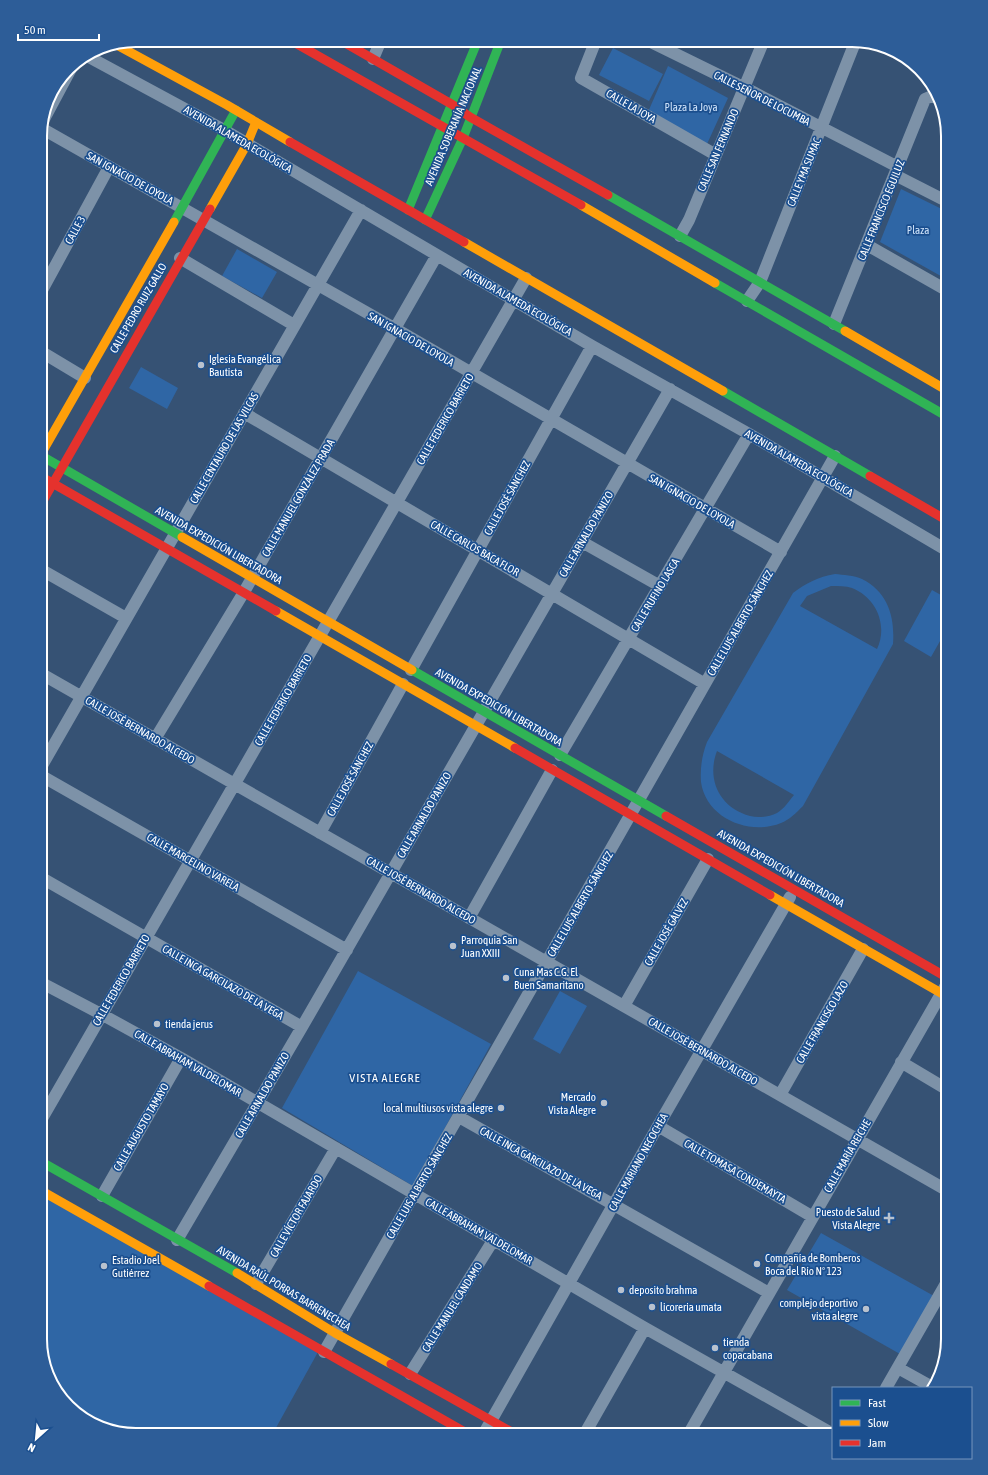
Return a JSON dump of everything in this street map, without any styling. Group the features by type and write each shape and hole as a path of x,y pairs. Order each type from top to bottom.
{"street":[{"path":"302,47 443,126 941,413"},
{"path":"352,47 453,105 470,118 680,236 941,387"},
{"path":"373,59 378,47"},
{"name":"AVENIDA SOBERANÍA NACIONAL","path":"408,210 453,105 475,47"},
{"name":"AVENIDA SOBERANÍA NACIONAL","path":"425,220 463,138 498,47"},
{"name":"CALLE LA JOYA","path":"593,47 581,78 716,155"},
{"name":"CALLE SEÑOR DE LOCUMBA","path":"661,47 821,127 941,198"},
{"name":"CALLE SAN FERNANDO","path":"680,236 689,220 761,47"},
{"name":"CALLE YMA SUMAC","path":"747,301 760,282 853,47"},
{"name":"AVENIDA ALAMEDA ECOLÓGICA","path":"123,48 236,110 941,517"},
{"name":"AVENIDA ALAMEDA ECOLÓGICA","path":"92,59 224,130 592,346 749,434 941,547"},
{"name":"CALLE FRANCISCO EGUILUZ","path":"834,324 925,100 932,98"},
{"name":"CALLE PEDRO RUIZ GALLO","path":"47,443 182,208 236,110"},
{"name":"CALLE PEDRO RUIZ GALLO","path":"47,494 180,258 247,144 256,122"},
{"name":"SAN IGNACIO DE LOYOLA","path":"47,131 394,328 781,552"},
{"name":"CALLE 3","path":"47,273 109,167"},
{"name":"CALLE CENTAURO DE LAS VILCAS","path":"47,757 361,210"},
{"path":"867,245 941,287"},
{"name":"CALLE MANUEL GONZÁLEZ PRADA","path":"155,738 244,592 437,255"},
{"path":"180,258 294,325"},
{"name":"CALLE FEDERICO BARRETO","path":"47,1110 526,278"},
{"name":"CALLE JOSÉ SÁNCHEZ","path":"411,670 592,346"},
{"path":"47,355 85,378"},
{"name":"CALLE ARNALDO PANIZO","path":"177,1240 347,950 670,389"},
{"name":"CALLE CARLOS BACA FLOR","path":"244,413 705,684"},
{"name":"CALLE RUFINO LASCA","path":"560,755 749,434"},
{"name":"CALLE LUIS ALBERTO SÁNCHEZ","path":"324,1352 835,456"},
{"name":"AVENIDA EXPEDICIÓN LIBERTADORA","path":"47,459 411,670 941,974"},
{"path":"47,480 941,993"},
{"path":"582,542 660,586"},
{"path":"47,573 126,618"},
{"name":"CALLE JOSÉ BERNARDO ALCEDO","path":"47,677 941,1187"},
{"name":"CALLE JOSÉ SÁNCHEZ","path":"320,833 403,684"},
{"path":"469,918 552,770"},
{"name":"CALLE MARCELINO VARELA","path":"47,779 347,950"},
{"name":"CALLE JOSÉ GÁLVEZ","path":"624,1006 708,859"},
{"name":"CALLE INCA GARCILAZO DE LA VEGA","path":"47,881 302,1027"},
{"name":"CALLE MARIANO NECOCHEA","path":"487,1428 794,889"},
{"name":"CALLE FRANCISCO LAZO","path":"780,1095 863,949"},
{"name":"CALLE ABRAHAM VALDELOMAR","path":"47,986 181,1058 645,1328 822,1428"},
{"name":"CALLE MARÍA REICHE","path":"692,1428 901,1062 941,1001"},
{"name":"CALLE AUGUSTO TAMAYO","path":"102,1196 181,1058"},
{"path":"901,1062 941,1086"},
{"name":"CALLE INCA GARCILAZO DE LA VEGA","path":"459,1116 769,1293"},
{"name":"CALLE TOMASA CONDEMAYTA","path":"658,1126 813,1217"},
{"name":"CALLE VÍCTOR FAJARDO","path":"256,1284 336,1148"},
{"name":"AVENIDA RAÚL PORRAS BARRENECHEA","path":"47,1165 256,1284 335,1333 505,1428"},
{"path":"47,1194 458,1428"},
{"name":"CALLE MANUEL CANDAMO","path":"410,1374 494,1239"},
{"path":"887,1387 941,1299"},
{"path":"588,1428 645,1328"},
{"path":"898,1368 928,1385"}],"green space":[{"path":"613,48 663,74 649,101 599,75"},
{"name":"Plaza La Joya","path":"668,66 728,98 707,144 648,112"},
{"name":"Plaza","path":"901,189 941,209 941,276 880,242"},
{"path":"237,249 277,272 262,298 222,276"},
{"path":"141,367 178,388 167,409 129,388"},
{"path":"835,574 848,575 862,579 871,584 884,598 893,624 893,644 803,806 787,820 769,826 756,827 731,821 720,814 711,805 705,795 701,782 703,757 707,742 793,593 812,581","holes":["831,586 845,586 852,588 861,593 874,606 881,622 880,640 877,649 800,606 807,596","717,751 794,795 777,813 764,817 753,817 731,807 723,800 715,782 713,772"]},
{"path":"932,590 941,595 941,639 931,657 904,641"},
{"path":"358,971 491,1044 413,1186 282,1108"},
{"path":"560,991 587,1006 560,1054 533,1039"},
{"name":"Estadio Joel Gutiérrez","path":"47,1197 318,1352 276,1428 131,1428 97,1419 82,1410 65,1393 50,1362 47,1339"},
{"path":"821,1233 934,1296 900,1354 787,1290"}],"traffic: fast":[{"path":"408,210 475,47"},
{"path":"425,220 463,138 498,47"},
{"path":"174,222 236,110"},
{"path":"608,195 845,331"},
{"path":"715,283 941,413"},
{"path":"723,391 870,476"},
{"path":"47,459 182,537"},
{"path":"412,670 666,816"},
{"path":"47,1165 237,1273"}],"traffic: slow":[{"path":"123,48 227,105 290,142"},
{"path":"210,209 247,144 256,122"},
{"path":"581,205 715,283"},
{"path":"47,444 174,222"},
{"path":"464,242 723,391"},
{"path":"845,331 941,387"},
{"path":"182,537 412,670"},
{"path":"276,611 515,748"},
{"path":"770,895 941,993"},
{"path":"47,1194 209,1286"},
{"path":"237,1273 335,1333 391,1364"}],"traffic: jam":[{"path":"302,47 581,205"},
{"path":"352,47 453,105 470,117 608,195"},
{"path":"290,142 464,242"},
{"path":"47,494 210,209"},
{"path":"870,476 941,517"},
{"path":"47,480 276,611"},
{"path":"515,748 770,895"},
{"path":"666,816 941,974"},
{"path":"209,1286 458,1428"},
{"path":"391,1364 505,1428"}],"place":[{"name":"Iglesia Evangélica Bautista","path":"201,365"},
{"name":"Parroquia San Juan XXIII","path":"453,946"},
{"name":"Cuna Mas C.G. El Buen Samaritano","path":"506,978"},
{"name":"tienda jerus","path":"157,1024"},
{"name":"Mercado Vista Alegre","path":"604,1103"},
{"name":"local multiusos vista alegre","path":"501,1108"},
{"name":"Puesto de Salud Vista Alegre","path":"889,1218"},
{"name":"Compañía de Bomberos Boca del Río Nº 123","path":"757,1264"},
{"name":"Estadio Joel Gutiérrez","path":"104,1266"},
{"name":"deposito brahma","path":"621,1290"},
{"name":"licoreria umata","path":"652,1307"},
{"name":"complejo deportivo vista alegre","path":"866,1309"},
{"name":"tienda copacabana","path":"715,1348"}],"district":[{"name":"VISTA ALEGRE","path":"385,1078"}]}
